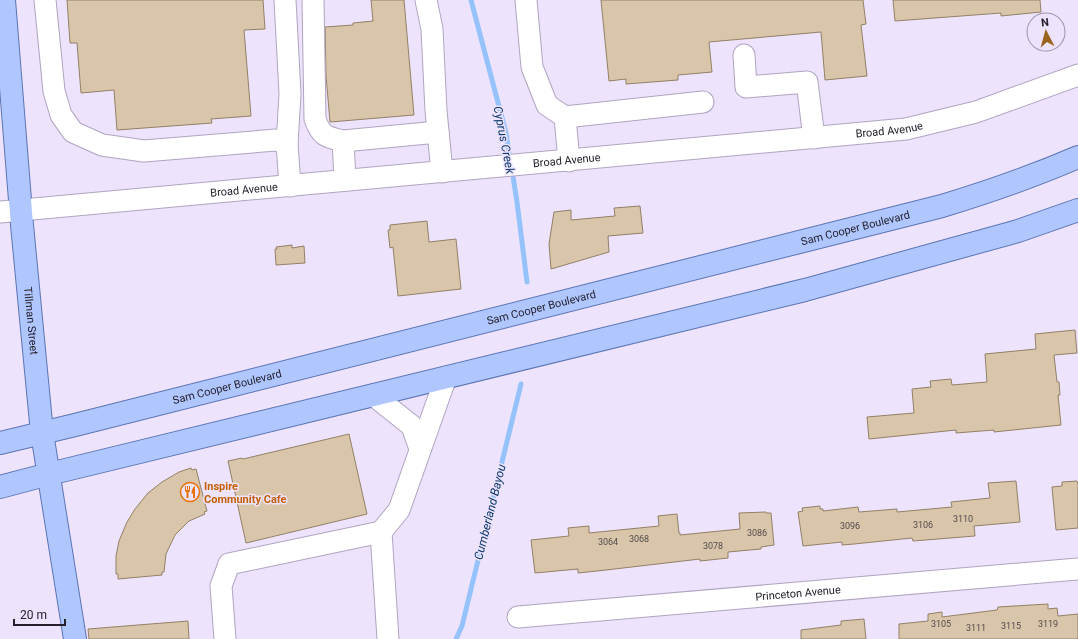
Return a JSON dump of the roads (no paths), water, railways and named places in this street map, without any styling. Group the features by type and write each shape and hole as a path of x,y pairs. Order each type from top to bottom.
{"main road":[{"name":"Tillman Street","path":"4,0 3,33 10,212 42,433 75,639"},
{"name":"Sam Cooper Boulevard","path":"0,443 928,209 1001,187 1078,157"},
{"path":"0,487 805,290 1018,231 1078,210"}],"street":[{"path":"45,0 54,91 61,115 73,132 102,145 144,151 276,140 287,144"},
{"path":"285,0 290,94 287,144 290,186"},
{"path":"313,0 315,119 320,131 328,138 343,141 438,132"},
{"path":"426,0 432,28 438,132 442,172"},
{"path":"526,0 532,66 547,104 565,117 703,102"},
{"path":"288,49 314,47"},
{"path":"744,55 746,87 807,82 814,138"},
{"name":"Broad Avenue","path":"10,212 906,129 976,112 1078,75"},
{"path":"560,162 565,117"},
{"path":"343,141 345,180"},
{"path":"225,639 220,586 229,564 381,532 399,510 446,377"},
{"path":"374,395 412,426 420,449"},
{"path":"381,532 388,639"},
{"name":"Princeton Avenue","path":"518,617 1078,569"}],"waterway":[{"name":"Cyprus Creek","path":"471,0 506,133 510,160"},
{"name":"Cyprus Creek","path":"512,170 527,282"},
{"name":"Cumberland Bayou","path":"456,639 462,626 521,384"}],"place":[{"name":"Inspire Community Cafe","path":"190,492"}]}
